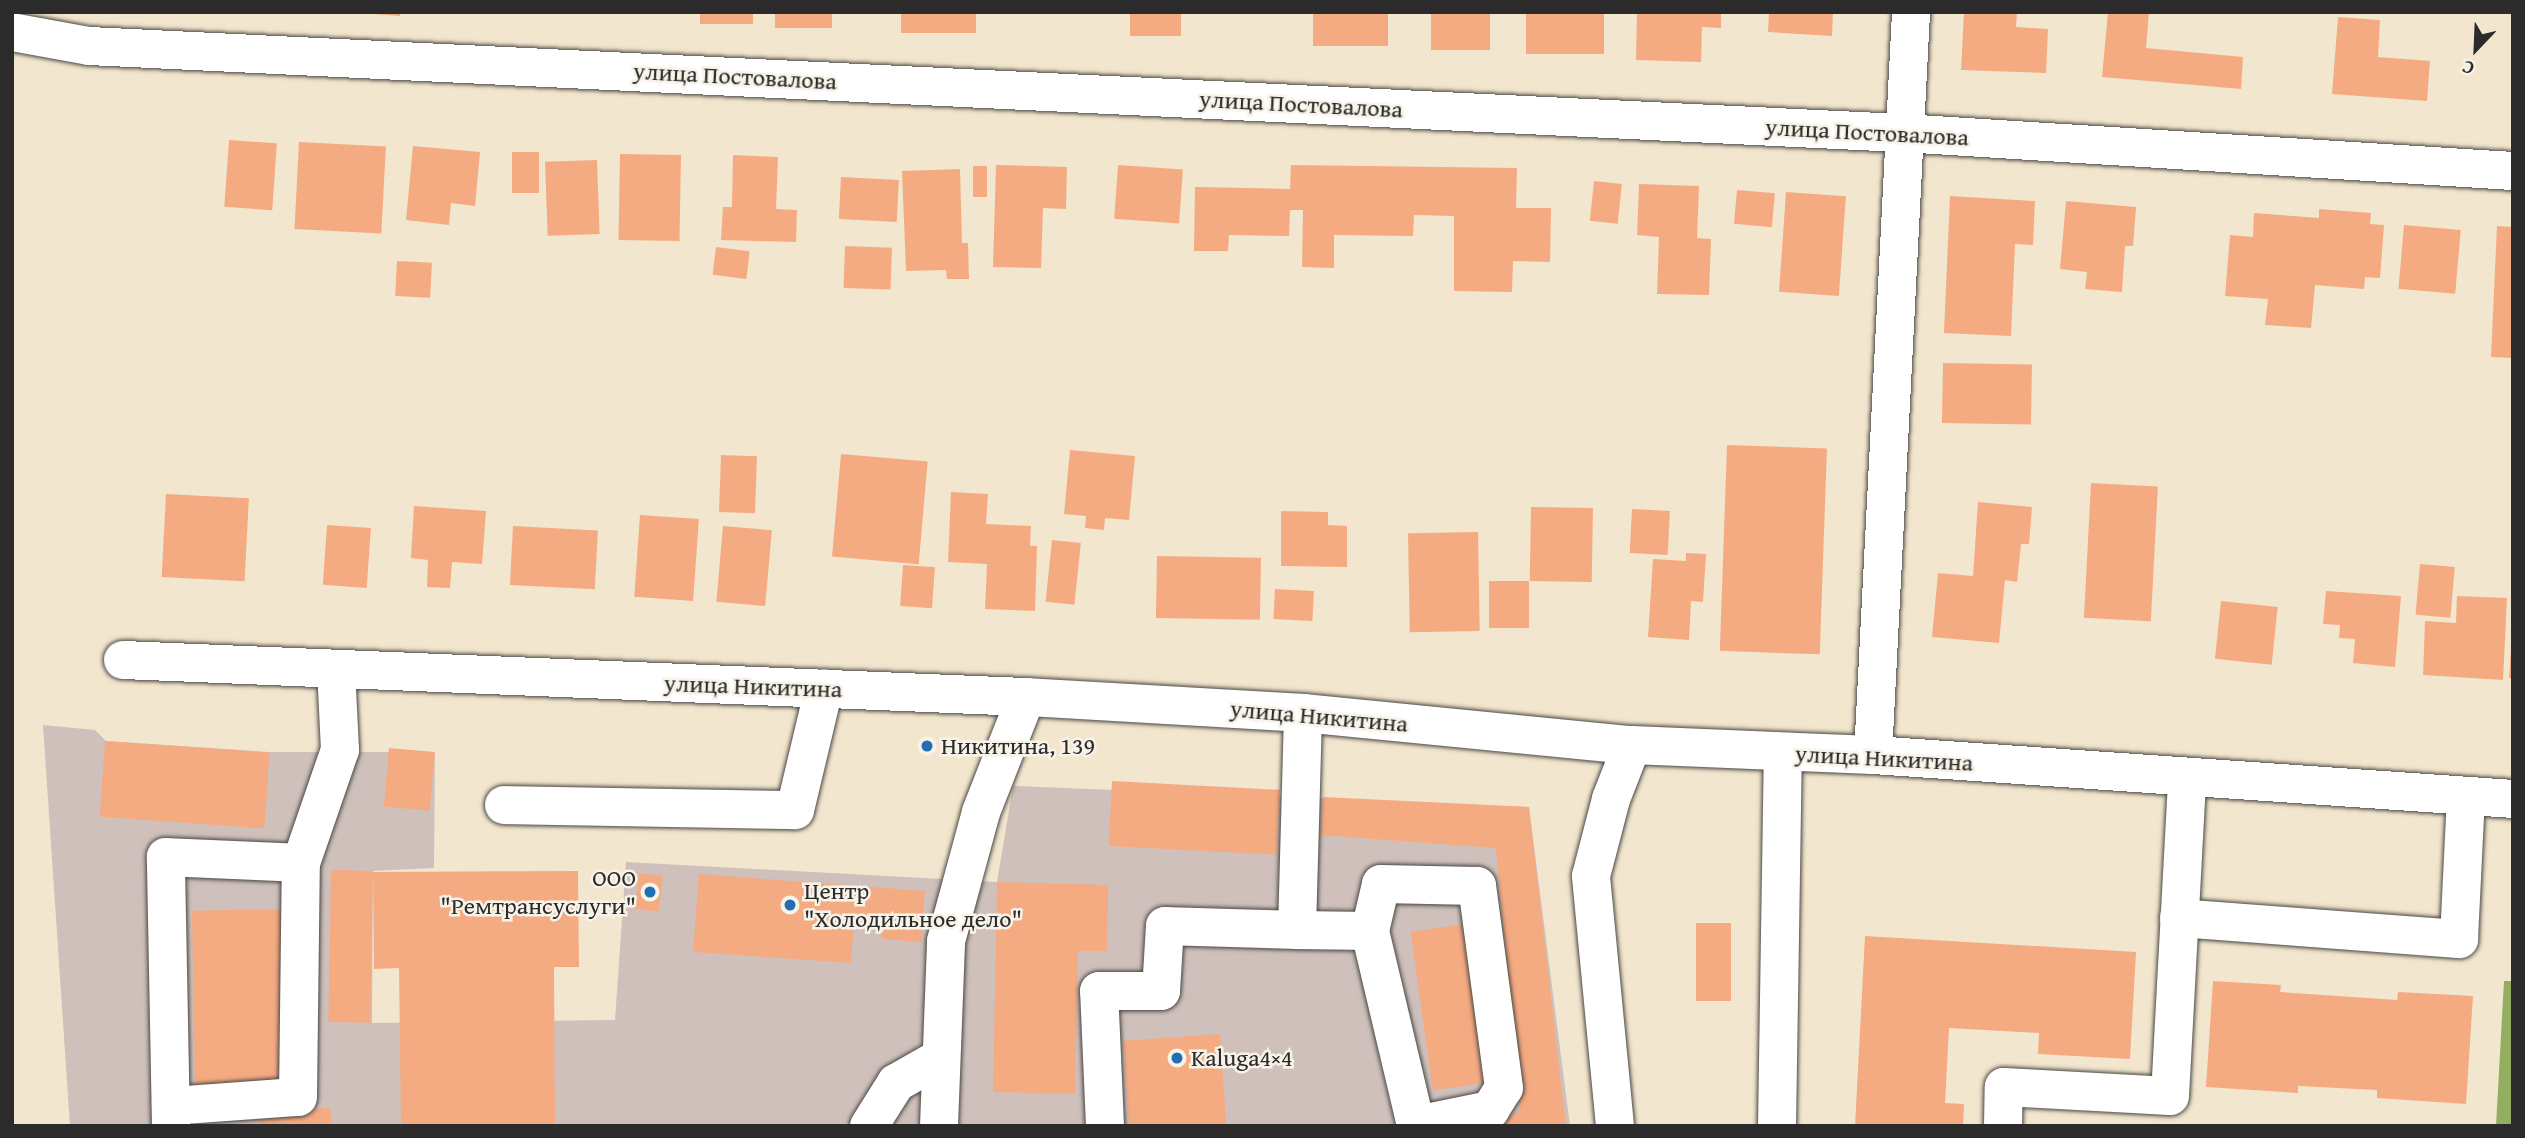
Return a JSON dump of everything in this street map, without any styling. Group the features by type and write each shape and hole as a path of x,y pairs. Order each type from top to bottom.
{"street":[{"path":"1873,755 1902,133 1911,12"},
{"name":"улица Постовалова","path":"12,32 89,46 1902,133 2513,171"},
{"name":"улица Никитина","path":"123,660 1026,697 1303,713 1632,745 1873,755 2187,779 2513,799"},
{"path":"301,863 166,857 171,1116 298,1097 301,863 340,750 336,670"},
{"path":"504,805 795,810 824,688"},
{"path":"939,1126 946,941 981,812 1026,697"},
{"path":"1297,930 1303,713"},
{"path":"1615,1126 1591,876 1611,799 1632,745"},
{"path":"1777,1126 1783,753"},
{"path":"2003,1126 2004,1087 2170,1096 2187,779"},
{"path":"2179,918 2459,939 2466,796"},
{"path":"1381,884 1477,886 1504,1088 1490,1110 1416,1125 1370,931 1381,884"},
{"path":"1105,1126 1100,991 1161,991 1165,926 1370,931"},
{"path":"869,1126 896,1083 940,1058"}],"shaded area":[{"path":"43,725 95,730 106,741 270,752 435,752 434,868 373,871 372,1023 615,1020 626,862 997,882 1013,786 1529,807 1570,1126 70,1126"}],"green space":[{"path":"2504,981 2513,981 2513,1126 2496,1126"}],"building":[{"path":"400,12 400,16 373,14"},
{"path":"700,12 753,12 753,24 700,24"},
{"path":"775,12 832,12 832,28 775,28"},
{"path":"901,12 976,12 976,33 901,33"},
{"path":"1130,12 1181,12 1181,36 1130,36"},
{"path":"1313,12 1388,12 1388,46 1313,46"},
{"path":"1431,12 1490,12 1490,50 1431,50"},
{"path":"1526,12 1604,12 1604,54 1526,54"},
{"path":"1637,12 1721,12 1721,28 1702,27 1701,62 1636,60"},
{"path":"1769,12 1833,12 1832,36 1768,32"},
{"path":"1964,12 2017,12 2016,27 2048,29 2046,73 1961,70"},
{"path":"2108,12 2149,12 2146,48 2243,57 2241,89 2102,77"},
{"path":"2338,17 2380,20 2378,57 2430,61 2427,101 2332,94"},
{"path":"229,140 277,143 272,210 224,207"},
{"path":"299,142 386,147 381,233 294,229"},
{"path":"413,146 480,152 475,206 451,203 449,225 406,220"},
{"path":"512,152 539,152 539,193 512,193"},
{"path":"620,154 681,155 679,241 618,240"},
{"path":"733,155 778,157 776,209 797,210 796,242 721,240 723,207 732,207"},
{"path":"597,160 600,234 548,236 545,162"},
{"path":"996,165 1067,167 1066,209 1043,208 1041,268 993,267"},
{"path":"1118,165 1183,170 1179,223 1114,219"},
{"path":"1291,165 1517,168 1516,208 1551,208 1550,262 1513,261 1512,292 1454,291 1454,216 1414,215 1413,236 1334,235 1334,268 1302,267 1303,210 1290,210 1289,236 1229,235 1228,251 1194,251 1195,187 1290,189"},
{"path":"973,166 987,166 987,197 973,197"},
{"path":"960,169 962,243 968,243 969,279 947,279 946,270 906,271 902,171"},
{"path":"841,177 899,180 897,222 839,219"},
{"path":"1594,181 1622,184 1618,224 1590,221"},
{"path":"1639,184 1699,186 1697,238 1711,239 1709,295 1657,294 1659,237 1637,235"},
{"path":"1737,190 1775,193 1772,227 1734,224"},
{"path":"1786,192 1846,196 1839,296 1779,292"},
{"path":"1950,196 2035,201 2033,245 2015,244 2011,336 1944,333"},
{"path":"2066,201 2136,207 2133,246 2125,246 2122,292 2085,289 2087,272 2060,269"},
{"path":"2319,209 2371,213 2370,224 2384,225 2380,278 2365,277 2364,289 2315,285 2311,328 2265,325 2268,299 2225,296 2230,235 2253,237 2254,213 2319,218"},
{"path":"2404,225 2461,230 2455,294 2398,289"},
{"path":"2497,226 2513,227 2513,358 2491,357"},
{"path":"845,246 892,248 891,290 844,288"},
{"path":"716,247 750,251 746,279 713,275"},
{"path":"397,261 432,263 430,298 395,296"},
{"path":"1943,363 2032,365 2031,425 1942,423"},
{"path":"1727,445 1827,448 1820,654 1720,651"},
{"path":"1070,450 1135,456 1129,520 1105,518 1104,530 1085,528 1086,516 1064,514"},
{"path":"841,454 928,462 919,564 832,557"},
{"path":"721,455 757,456 755,513 719,512"},
{"path":"2091,483 2158,487 2151,621 2084,618"},
{"path":"951,492 988,494 986,524 1031,526 1030,546 1037,546 1035,611 985,609 987,564 948,562"},
{"path":"166,494 249,498 245,581 162,577"},
{"path":"1978,502 2032,507 2029,544 2021,544 2017,582 2005,580 1999,643 1932,637 1938,573 1973,576"},
{"path":"414,506 486,511 482,564 452,562 450,588 427,587 428,560 411,558"},
{"path":"1531,507 1593,508 1592,582 1530,581"},
{"path":"1632,509 1670,511 1668,555 1630,553"},
{"path":"1281,511 1328,512 1328,525 1347,526 1347,567 1281,566"},
{"path":"640,515 699,519 693,601 634,597"},
{"path":"327,525 371,528 367,588 323,585"},
{"path":"513,526 598,530 595,589 510,585"},
{"path":"723,526 772,530 765,606 716,602"},
{"path":"1478,532 1480,631 1410,632 1408,533"},
{"path":"1052,540 1081,543 1074,605 1046,602"},
{"path":"1686,553 1706,554 1703,602 1691,601 1689,640 1648,637 1653,559 1686,561"},
{"path":"1157,556 1261,558 1260,620 1156,618"},
{"path":"2420,564 2455,567 2450,618 2416,615"},
{"path":"903,565 935,567 932,608 900,606"},
{"path":"1489,581 1529,581 1529,628 1489,628"},
{"path":"1275,589 1314,591 1312,621 1273,619"},
{"path":"2326,591 2401,596 2395,667 2353,663 2355,639 2339,638 2340,625 2323,624"},
{"path":"2457,596 2507,598 2503,680 2423,675 2425,621 2456,623"},
{"path":"2221,601 2278,607 2272,665 2215,659"},
{"path":"2513,649 2513,679 2509,678"},
{"path":"105,741 270,753 264,828 100,817"},
{"path":"389,748 435,752 430,811 384,807"},
{"path":"1112,781 1280,790 1276,855 1109,846"},
{"path":"1323,797 1529,807 1566,1126 1496,1126 1520,1110 1496,848 1320,835"},
{"path":"331,870 373,871 370,1023 328,1022"},
{"path":"578,871 579,967 554,967 555,1126 401,1126 399,968 374,969 373,872"},
{"name":"ООО \"Ремтрансуслуги\"","path":"639,873 663,876 658,912 635,909"},
{"name":"Центр \"Холодильное дело\"","path":"699,874 925,891 921,942 881,939 882,924 854,922 851,963 693,952"},
{"path":"997,882 1108,885 1107,951 1078,951 1075,1094 993,1092"},
{"path":"287,909 290,1088 195,1090 192,911"},
{"path":"1696,923 1731,923 1731,1001 1696,1001"},
{"path":"1466,924 1488,1082 1433,1090 1411,932"},
{"path":"1865,936 2136,952 2130,1059 2038,1054 2039,1033 1949,1028 1945,1103 1964,1104 1963,1126 1855,1126"},
{"path":"2213,981 2281,985 2280,992 2397,1000 2398,992 2473,996 2466,1104 2377,1098 2377,1090 2298,1086 2298,1093 2206,1087"},
{"path":"1220,1034 1226,1126 1129,1126 1123,1041"},
{"path":"330,1107 332,1126 259,1126 257,1117"}],"place":[{"name":"Никитина, 139","path":"927,746"},
{"name":"ООО \"Ремтрансуслуги\"","path":"650,892"},
{"name":"Центр \"Холодильное дело\"","path":"790,905"},
{"name":"Kaluga4×4","path":"1177,1058"}]}
